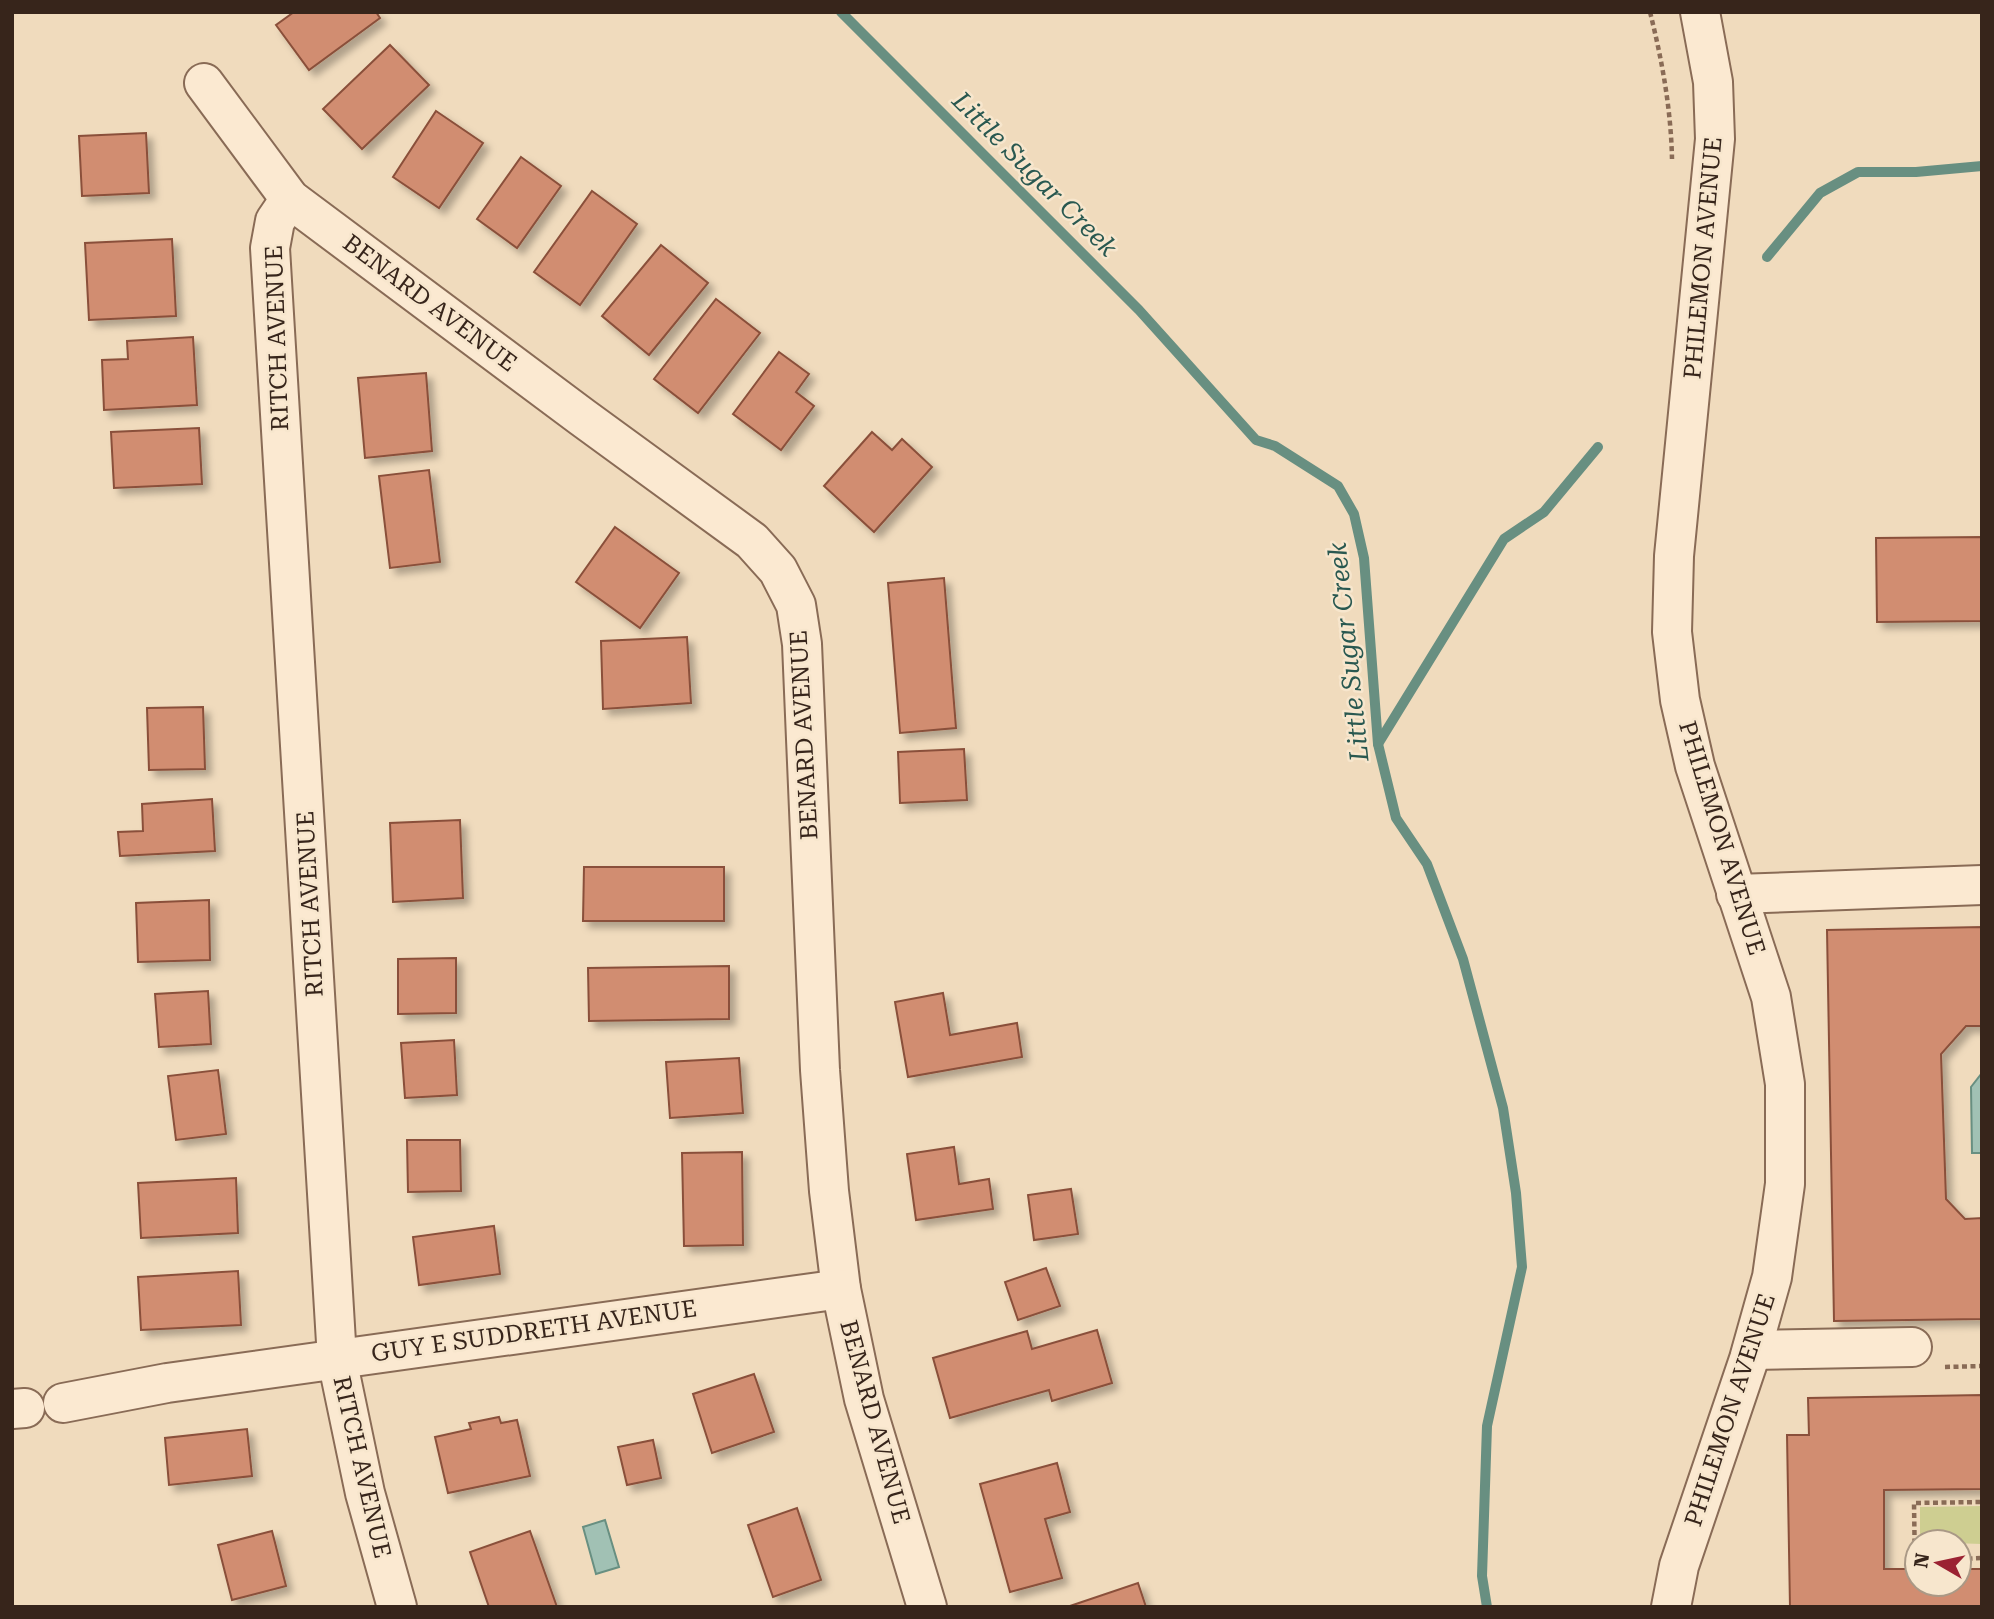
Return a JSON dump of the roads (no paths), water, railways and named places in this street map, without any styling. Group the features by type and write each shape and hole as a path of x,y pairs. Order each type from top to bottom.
{"street":[{"name":"PHILEMON AVENUE","path":"1671,1607 1679,1566 1752,1350 1772,1276 1785,1184 1785,1084 1771,997 1695,766 1681,700 1672,632 1674,556 1715,139 1713,82 1700,12"},
{"name":"BENARD AVENUE","path":"204,83 290,199 752,541 778,570 796,606 803,644 820,1070 829,1191 841,1289 864,1399 928,1607"},
{"name":"RITCH AVENUE","path":"290,199 275,221 270,248 337,1359 365,1493 397,1607"},
{"path":"1736,894 1982,885"},
{"name":"GUY E SUDDRETH AVENUE","path":"63,1403 167,1383 841,1289"},
{"path":"1752,1350 1912,1347"}],"waterway":[{"name":"Little Sugar Creek","path":"841,12 1139,310 1256,440 1275,446 1338,486 1354,514 1364,558 1378,744 1396,818 1427,864 1463,959 1503,1108 1516,1193 1522,1267 1487,1426 1482,1576 1487,1607"},
{"path":"1767,257 1820,193 1858,172 1916,172 1982,166"},
{"path":"1378,744 1504,539 1544,512 1598,447"}]}
